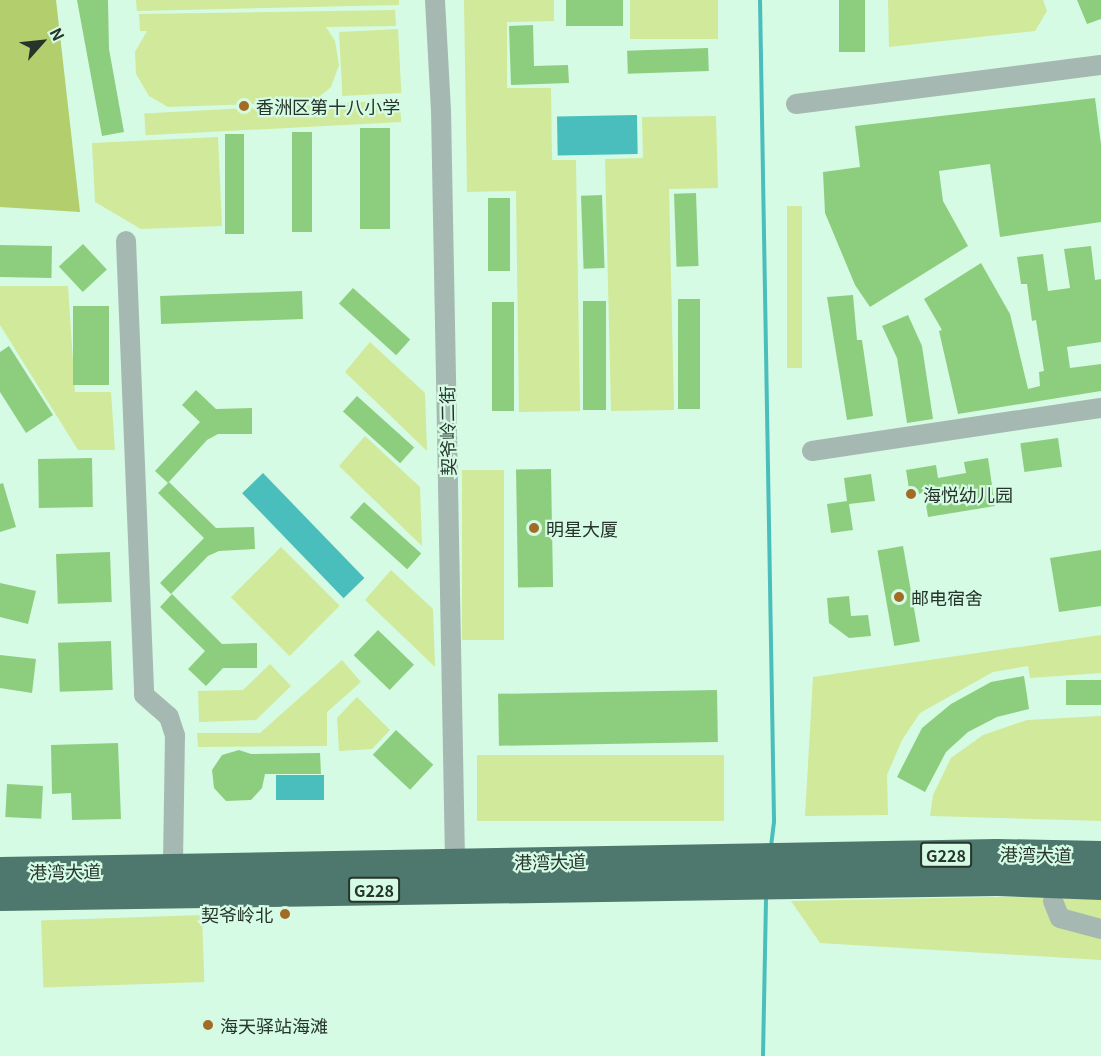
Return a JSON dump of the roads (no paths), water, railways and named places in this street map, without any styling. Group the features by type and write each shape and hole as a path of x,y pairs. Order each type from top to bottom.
{"highway":[{"name":"港湾大道","path":"790,871 1101,856"},
{"name":"港湾大道","path":"0,872 455,862 790,871 1101,885"},
{"name":"港湾大道","path":"0,896 748,871"}],"street":[{"name":"契爷岭二街","path":"435,0 441,110 455,862"},
{"path":"796,105 1101,65"},
{"path":"126,241 144,694 169,717 175,735 173,869"},
{"path":"812,451 1101,408"},
{"path":"1053,901 1060,918 1101,929"}],"water":[{"path":"637,115 638,154 558,155 557,116"},
{"path":"263,473 364,578 344,598 242,493"},
{"path":"276,775 324,775 324,800 276,800"}],"waterway":[{"path":"760,0 774,822 771,848"},
{"path":"763,1056 766,897"}],"place":[{"name":"香洲区第十八小学","path":"244,106"},
{"name":"海悦幼儿园","path":"911,494"},
{"name":"明星大厦","path":"534,528"},
{"name":"邮电宿舍","path":"899,597"},
{"name":"契爷岭北","path":"285,914"},
{"name":"海天驿站海滩","path":"208,1025"}]}
